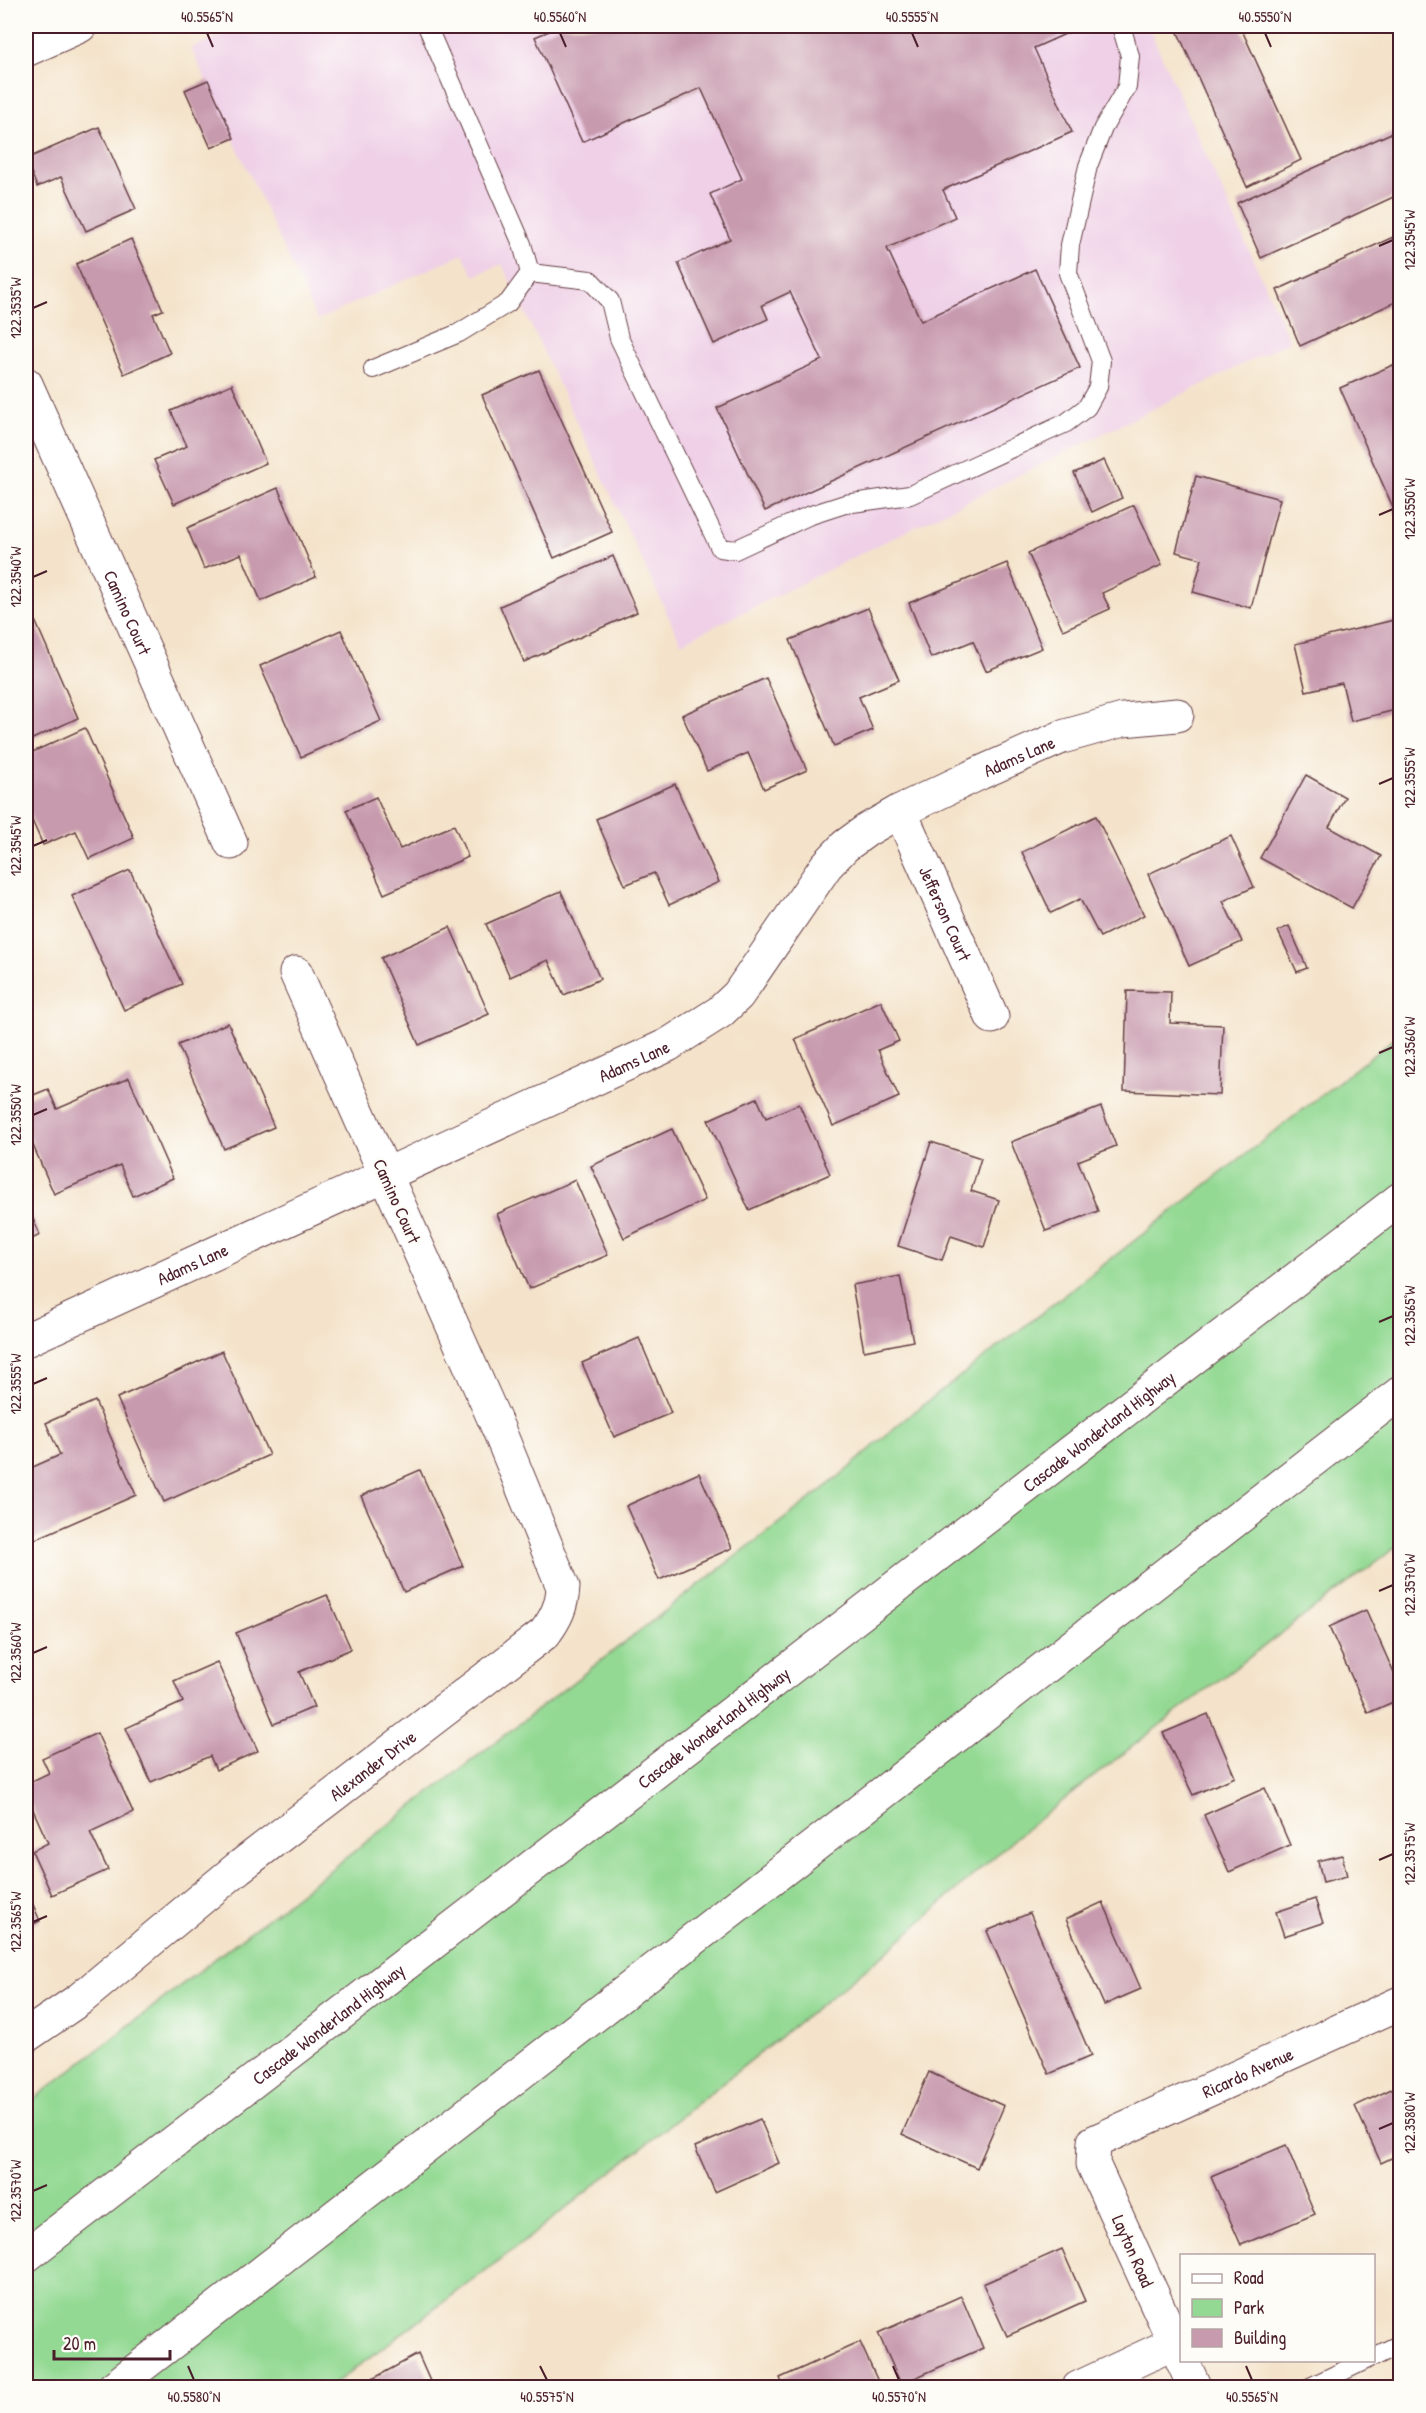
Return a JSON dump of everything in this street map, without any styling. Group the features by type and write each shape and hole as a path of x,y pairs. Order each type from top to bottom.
{"main road":[{"path":"26,50 80,26"},
{"name":"Camino Court","path":"26,384 231,843"},
{"name":"Adams Lane","path":"26,1340 668,1045 720,1012 738,995 826,866 845,846 900,811 1062,737 1123,720 1177,715"},
{"name":"Jefferson Court","path":"900,811 992,1017"},
{"name":"Camino Court","path":"296,973 498,1428"},
{"name":"Cascade Wonderland Highway","path":"26,2256 1401,1198"},
{"path":"113,2388 1401,1393"},
{"name":"Alexander Drive","path":"26,2036 80,1999 238,1868 545,1633 556,1618 562,1603 563,1587 498,1428"},
{"name":"Ricardo Avenue","path":"1094,2142 1401,2002"},
{"name":"Layton Road","path":"1094,2142 1093,2164 1179,2354"},
{"path":"1078,2388 1179,2354"},
{"name":"Layton Road","path":"1183,2362 1195,2388"}],"lane":[{"path":"427,26 522,244 530,273"},
{"path":"530,273 590,280 610,301 619,338 720,548 735,550 808,516 845,504 910,495 1066,423 1088,407 1098,387 1101,361 1068,273 1070,245 1088,166 1103,128 1127,87 1130,56 1121,26"},
{"path":"373,369 459,333 508,303 530,273"},
{"path":"1375,2357 1401,2344"},
{"path":"1308,2388 1364,2362"}],"shaded area":[{"path":"243,26 1148,26 1290,341 681,643 502,264 474,276 463,254 317,320 191,48"}],"green space":[{"path":"1400,1034 1400,1544 1178,1711 1020,1834 884,1954 521,2244 330,2387 26,2388 26,2105 841,1475 900,1423"}],"building":[{"path":"561,26 1083,26 1034,48 1072,132 943,190 955,217 887,248 921,321 1035,269 1080,368 765,511 717,408 822,360 790,292 762,305 768,319 714,344 678,263 730,239 710,194 742,179 701,88 582,142 535,37"},
{"path":"1175,26 1240,26 1301,160 1247,187"},
{"path":"208,80 234,138 211,148 185,90"},
{"path":"99,127 136,209 86,231 61,177 37,187 26,159"},
{"path":"1400,129 1400,194 1261,258 1237,203"},
{"path":"1400,234 1400,300 1300,346 1277,290"},
{"path":"131,239 163,310 153,314 170,353 124,374 76,264"},
{"path":"1393,365 1400,381 1400,523 1340,388"},
{"path":"539,370 612,532 554,558 482,395"},
{"path":"232,384 266,463 174,504 154,460 187,446 171,411"},
{"path":"1104,460 1122,498 1092,512 1074,473"},
{"path":"1196,476 1280,499 1251,608 1193,592 1202,559 1176,552"},
{"path":"278,488 316,577 261,601 241,554 204,569 187,528"},
{"path":"1134,505 1162,565 1102,593 1110,609 1063,630 1028,553"},
{"path":"613,556 637,612 524,662 500,606"},
{"path":"1007,563 1042,648 986,671 973,641 931,658 909,603"},
{"path":"26,600 78,718 26,742"},
{"path":"868,608 899,680 859,697 873,730 834,746 790,640"},
{"path":"1398,619 1400,709 1351,721 1342,683 1306,691 1295,644"},
{"path":"341,630 381,721 301,757 260,666"},
{"path":"766,678 807,770 764,789 748,753 707,771 682,715"},
{"path":"85,728 134,838 89,859 76,831 43,845 26,807 26,755"},
{"path":"1306,775 1345,797 1329,827 1381,856 1352,908 1260,858"},
{"path":"675,784 719,882 669,905 654,873 625,885 596,819"},
{"path":"376,797 400,849 454,825 468,857 384,894 346,810"},
{"path":"1096,816 1144,915 1100,937 1080,899 1051,913 1022,852"},
{"path":"1231,836 1254,887 1223,901 1242,942 1189,966 1148,874"},
{"path":"130,870 182,984 124,1010 72,896"},
{"path":"561,891 600,979 564,995 548,960 510,977 486,924"},
{"path":"1289,926 1307,968 1297,972 1278,931"},
{"path":"450,927 489,1014 419,1045 381,958"},
{"path":"1127,991 1171,992 1170,1023 1223,1025 1220,1095 1124,1091"},
{"path":"881,1001 899,1041 878,1050 899,1097 833,1126 795,1039"},
{"path":"228,1023 274,1127 224,1149 178,1045"},
{"path":"129,1078 173,1178 133,1196 120,1165 54,1194 26,1129 26,1098 48,1089 57,1109"},
{"path":"757,1098 766,1118 799,1104 830,1174 749,1210 708,1120"},
{"path":"1101,1107 1116,1146 1078,1161 1098,1211 1046,1231 1011,1142"},
{"path":"672,1129 705,1200 624,1238 591,1166"},
{"path":"931,1142 981,1158 971,1191 999,1200 984,1247 951,1236 942,1260 898,1246"},
{"path":"575,1180 608,1255 529,1289 497,1214"},
{"path":"26,1203 40,1235 26,1242"},
{"path":"900,1276 913,1341 864,1351 852,1285"},
{"path":"639,1338 671,1413 614,1437 582,1363"},
{"path":"222,1351 269,1455 164,1502 117,1398"},
{"path":"95,1401 136,1495 31,1541 26,1528 26,1470 60,1455 46,1423"},
{"path":"420,1470 463,1566 404,1592 361,1496"},
{"path":"699,1473 732,1548 659,1580 626,1506"},
{"path":"327,1595 351,1649 299,1672 314,1707 274,1724 236,1633"},
{"path":"1366,1610 1400,1687 1400,1699 1368,1713 1329,1627"},
{"path":"217,1662 258,1751 216,1770 210,1756 151,1782 126,1728 183,1702 174,1681"},
{"path":"1208,1714 1235,1777 1193,1795 1163,1733"},
{"path":"97,1733 133,1812 90,1832 108,1870 52,1895 32,1851 48,1843 26,1794 26,1784 49,1773 42,1758"},
{"path":"1265,1788 1290,1845 1229,1872 1204,1815"},
{"path":"1342,1855 1347,1876 1323,1882 1318,1861"},
{"path":"26,1888 40,1921 26,1927"},
{"path":"1315,1899 1323,1923 1284,1936 1276,1912"},
{"path":"1103,1902 1141,1989 1104,2005 1066,1919"},
{"path":"1030,1913 1091,2056 1049,2074 987,1931"},
{"path":"929,2072 1004,2106 977,2168 902,2134"},
{"path":"1400,2085 1400,2154 1381,2163 1355,2106"},
{"path":"760,2119 779,2163 715,2192 695,2147"},
{"path":"1286,2145 1315,2214 1241,2245 1211,2177"},
{"path":"1062,2249 1085,2301 1007,2336 983,2284"},
{"path":"961,2296 983,2348 901,2384 878,2333"},
{"path":"860,2342 881,2388 784,2388 780,2378"},
{"path":"418,2354 433,2388 356,2388"}]}
